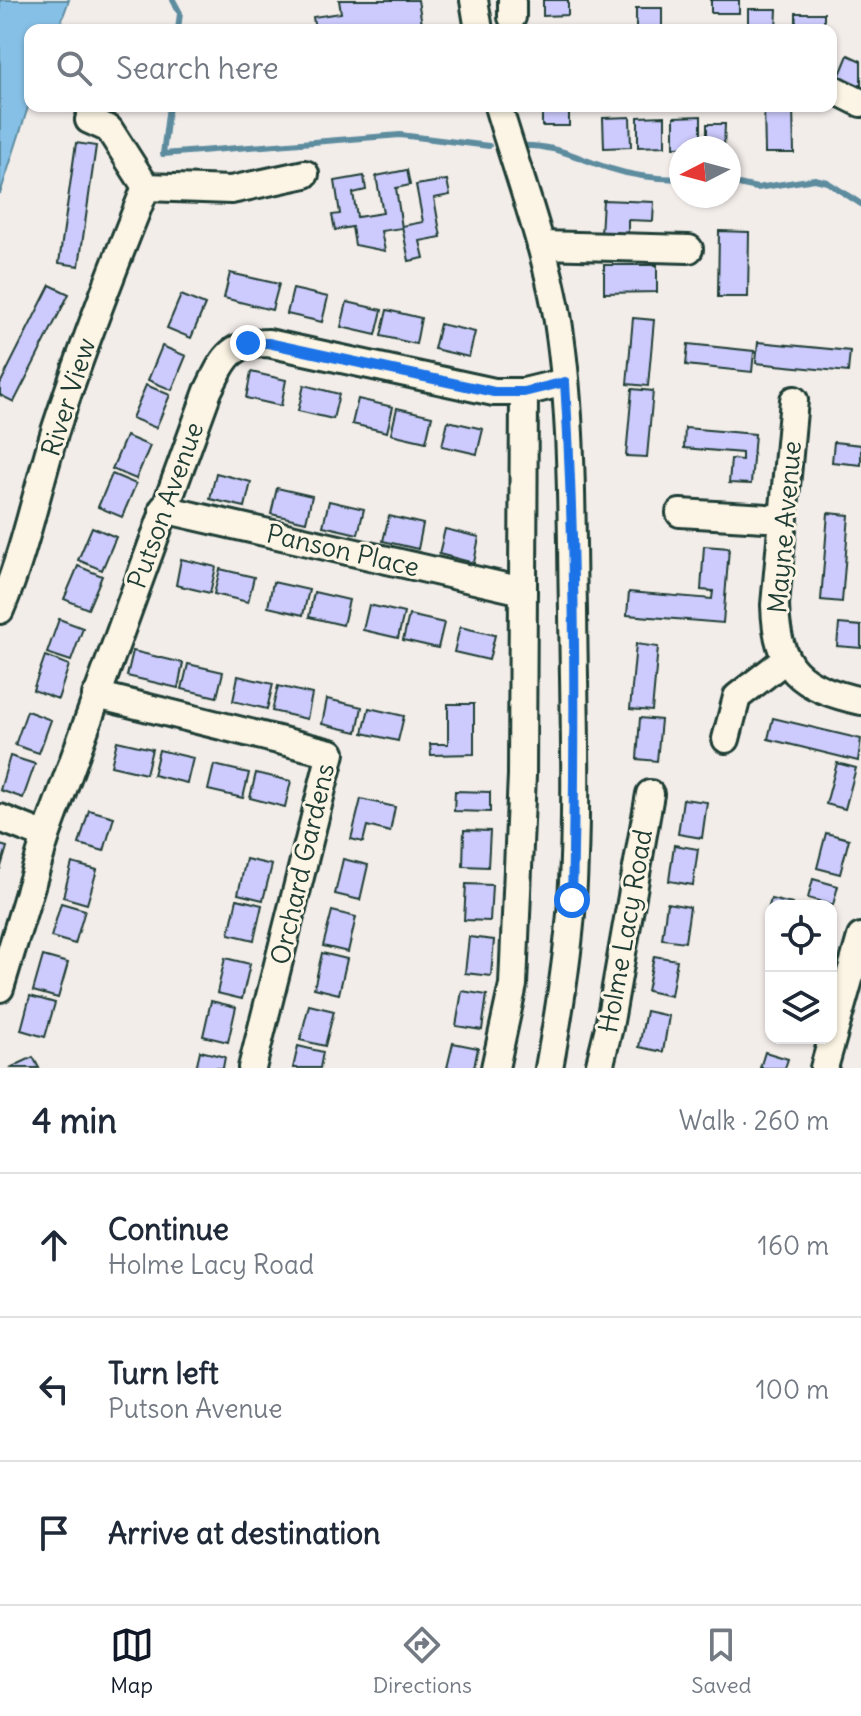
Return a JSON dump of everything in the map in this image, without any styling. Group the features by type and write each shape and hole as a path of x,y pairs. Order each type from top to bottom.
{"street":[{"path":"474,0 478,24"},
{"path":"837,91 861,103"},
{"name":"Holme Lacy Road","path":"500,112 541,245 555,309 565,382 571,473 575,782 572,900 564,979 549,1068"},
{"path":"89,120 109,129 146,187 231,190 305,174"},
{"name":"River View","path":"0,610 11,583 56,429 146,187"},
{"path":"541,245 689,249"},
{"name":"Putson Avenue","path":"0,988 46,836 163,509 208,391 231,351 248,343 268,343 494,392 524,392 565,382"},
{"path":"495,1068 513,985 522,775 524,392"},
{"name":"Mayne Avenue","path":"786,659 776,632 775,605 794,400"},
{"name":"Panson Place","path":"163,509 523,591"},
{"path":"680,513 784,519"},
{"path":"726,739 737,697 786,659 806,683 837,696 861,701"},
{"name":"Orchard Gardens","path":"96,695 331,753 252,1068"},
{"name":"Holme Lacy Road","path":"599,1068 650,794"},
{"path":"0,818 46,836"},
{"path":"831,1066 861,937"}],"water":[{"path":"0,0 69,0 60,24 24,24 24,112 26,112 0,194"}],"building":[{"path":"339,0 418,0 422,24 314,24 313,17 341,13"},
{"path":"543,0 568,0 568,15 543,16"},
{"path":"711,0 739,0 739,13 711,13"},
{"path":"636,8 662,8 662,24 636,24"},
{"path":"748,9 777,9 776,24 748,24"},
{"path":"796,13 824,13 824,24 796,24"},
{"path":"848,55 861,61 861,86 839,77"},
{"path":"542,112 569,112 569,126 542,126"},
{"path":"764,112 793,112 794,153 765,153"},
{"path":"665,116 665,146 638,147 638,117"},
{"path":"701,116 701,136 674,136 674,117"},
{"path":"630,117 631,147 604,148 603,118"},
{"path":"707,124 725,124 724,136 707,136"},
{"path":"76,143 96,146 79,266 59,263"},
{"path":"407,170 410,185 396,188 402,228 381,231 385,251 355,245 352,227 335,230 332,215 340,214 335,181 364,176 366,190 353,193 357,217 383,213 376,176"},
{"path":"447,180 450,195 434,198 441,237 420,241 424,258 409,261 402,226 423,222 416,185"},
{"path":"603,200 654,202 653,221 628,220 628,236 601,235"},
{"path":"719,231 749,232 748,297 718,297"},
{"path":"604,265 657,265 657,292 604,293"},
{"path":"230,273 279,284 272,310 224,298"},
{"path":"50,285 69,294 14,402 0,395 0,384"},
{"path":"293,289 328,297 322,322 287,314"},
{"path":"181,295 205,305 191,338 167,328"},
{"path":"347,302 382,310 376,335 341,327"},
{"path":"387,310 421,318 416,344 381,336"},
{"path":"633,318 654,320 648,386 627,384"},
{"path":"440,324 475,332 469,357 434,349"},
{"path":"758,342 850,351 848,372 756,363"},
{"path":"688,344 754,351 752,372 686,365"},
{"path":"162,346 186,356 172,390 148,380"},
{"path":"251,372 286,380 281,406 246,398"},
{"path":"146,385 170,395 156,428 132,418"},
{"path":"304,385 339,394 333,419 298,411"},
{"path":"632,389 653,391 647,457 626,456"},
{"path":"358,399 393,407 387,432 352,424"},
{"path":"397,408 432,416 426,442 391,434"},
{"path":"448,421 483,429 477,454 442,446"},
{"path":"685,428 755,434 751,484 729,483 731,459 742,460 742,453 684,448"},
{"path":"126,436 150,446 136,479 112,469"},
{"path":"834,442 861,445 861,465 832,462"},
{"path":"216,473 251,482 245,507 210,499"},
{"path":"112,474 136,484 122,517 98,507"},
{"path":"277,488 312,496 306,522 271,514"},
{"path":"329,501 364,509 358,534 323,526"},
{"path":"828,513 849,515 842,602 821,600"},
{"path":"389,516 423,524 418,549 383,541"},
{"path":"92,527 116,537 102,570 78,560"},
{"path":"445,529 479,537 474,563 439,554"},
{"path":"704,546 729,548 723,623 627,615 629,592 712,599 713,591 701,590"},
{"path":"181,559 216,567 210,593 176,585"},
{"path":"78,566 102,576 88,609 64,599"},
{"path":"220,569 254,577 248,602 214,594"},
{"path":"273,582 309,590 303,615 268,607"},
{"path":"314,592 349,600 343,625 309,617"},
{"path":"369,605 404,613 398,638 363,630"},
{"path":"409,615 444,623 438,648 403,640"},
{"path":"59,619 83,628 71,661 47,653"},
{"path":"839,624 861,626 861,648 837,646"},
{"path":"460,627 495,635 489,660 454,652"},
{"path":"636,644 658,647 652,711 630,709"},
{"path":"133,651 183,663 178,688 127,676"},
{"path":"45,656 69,665 58,699 33,690"},
{"path":"188,664 223,672 217,697 182,689"},
{"path":"238,676 273,684 267,709 233,701"},
{"path":"278,686 312,694 307,719 272,711"},
{"path":"327,699 362,707 357,732 322,724"},
{"path":"448,704 474,704 474,754 431,755 430,744 448,744"},
{"path":"369,708 404,716 398,741 363,733"},
{"path":"27,711 51,720 39,753 15,745"},
{"path":"640,718 661,720 657,761 637,759"},
{"path":"773,718 861,739 858,761 768,739"},
{"path":"117,741 152,749 146,774 111,766"},
{"path":"159,750 193,758 187,783 153,775"},
{"path":"10,756 35,764 23,798 0,790"},
{"path":"837,763 856,768 845,809 826,804"},
{"path":"214,765 249,773 243,798 208,790"},
{"path":"256,773 291,781 285,807 250,798"},
{"path":"455,791 490,792 490,812 454,811"},
{"path":"361,799 395,807 390,832 367,826 363,842 351,839"},
{"path":"683,799 707,802 702,838 678,834"},
{"path":"89,810 114,817 104,851 79,844"},
{"path":"464,830 490,831 488,867 463,866"},
{"path":"826,833 849,839 840,874 817,868"},
{"path":"0,845 7,847 0,870"},
{"path":"674,845 698,849 693,885 669,881"},
{"path":"246,859 272,865 263,900 238,894"},
{"path":"343,859 368,865 360,900 335,894"},
{"path":"72,863 97,870 87,904 63,897"},
{"path":"813,879 838,886 834,900 808,898"},
{"path":"466,884 492,885 490,921 464,920"},
{"path":"237,899 262,905 254,940 229,934"},
{"path":"61,903 85,910 75,944 51,937"},
{"path":"667,903 690,907 685,942 662,939"},
{"path":"332,911 356,917 348,952 323,946"},
{"path":"469,937 494,940 491,976 465,973"},
{"path":"322,953 347,959 339,994 314,988"},
{"path":"43,956 68,963 58,998 33,991"},
{"path":"654,956 677,960 671,996 647,991"},
{"path":"225,958 250,964 242,999 217,993"},
{"path":"462,991 487,995 482,1030 456,1026"},
{"path":"30,996 55,1003 45,1037 21,1030"},
{"path":"211,1001 236,1007 228,1042 203,1036"},
{"path":"309,1005 334,1011 325,1046 300,1040"},
{"path":"646,1011 669,1016 663,1052 639,1047"},
{"path":"453,1043 478,1048 474,1068 447,1068"},
{"path":"298,1046 323,1052 320,1068 293,1068"},
{"path":"200,1051 225,1057 223,1068 196,1068"},
{"path":"765,1052 788,1059 785,1068 760,1068"},
{"path":"33,1057 39,1068 10,1068"}],"waterway":[{"path":"173,0 180,13 179,24"},
{"path":"168,112 163,154 400,135 489,146"},
{"path":"518,146 554,149 635,175 669,179"},
{"path":"741,185 757,188 815,179 827,182 861,204"}],"route":[{"path":"248,343 268,343 494,392 524,392 565,382 571,473 575,782 572,900"}]}
